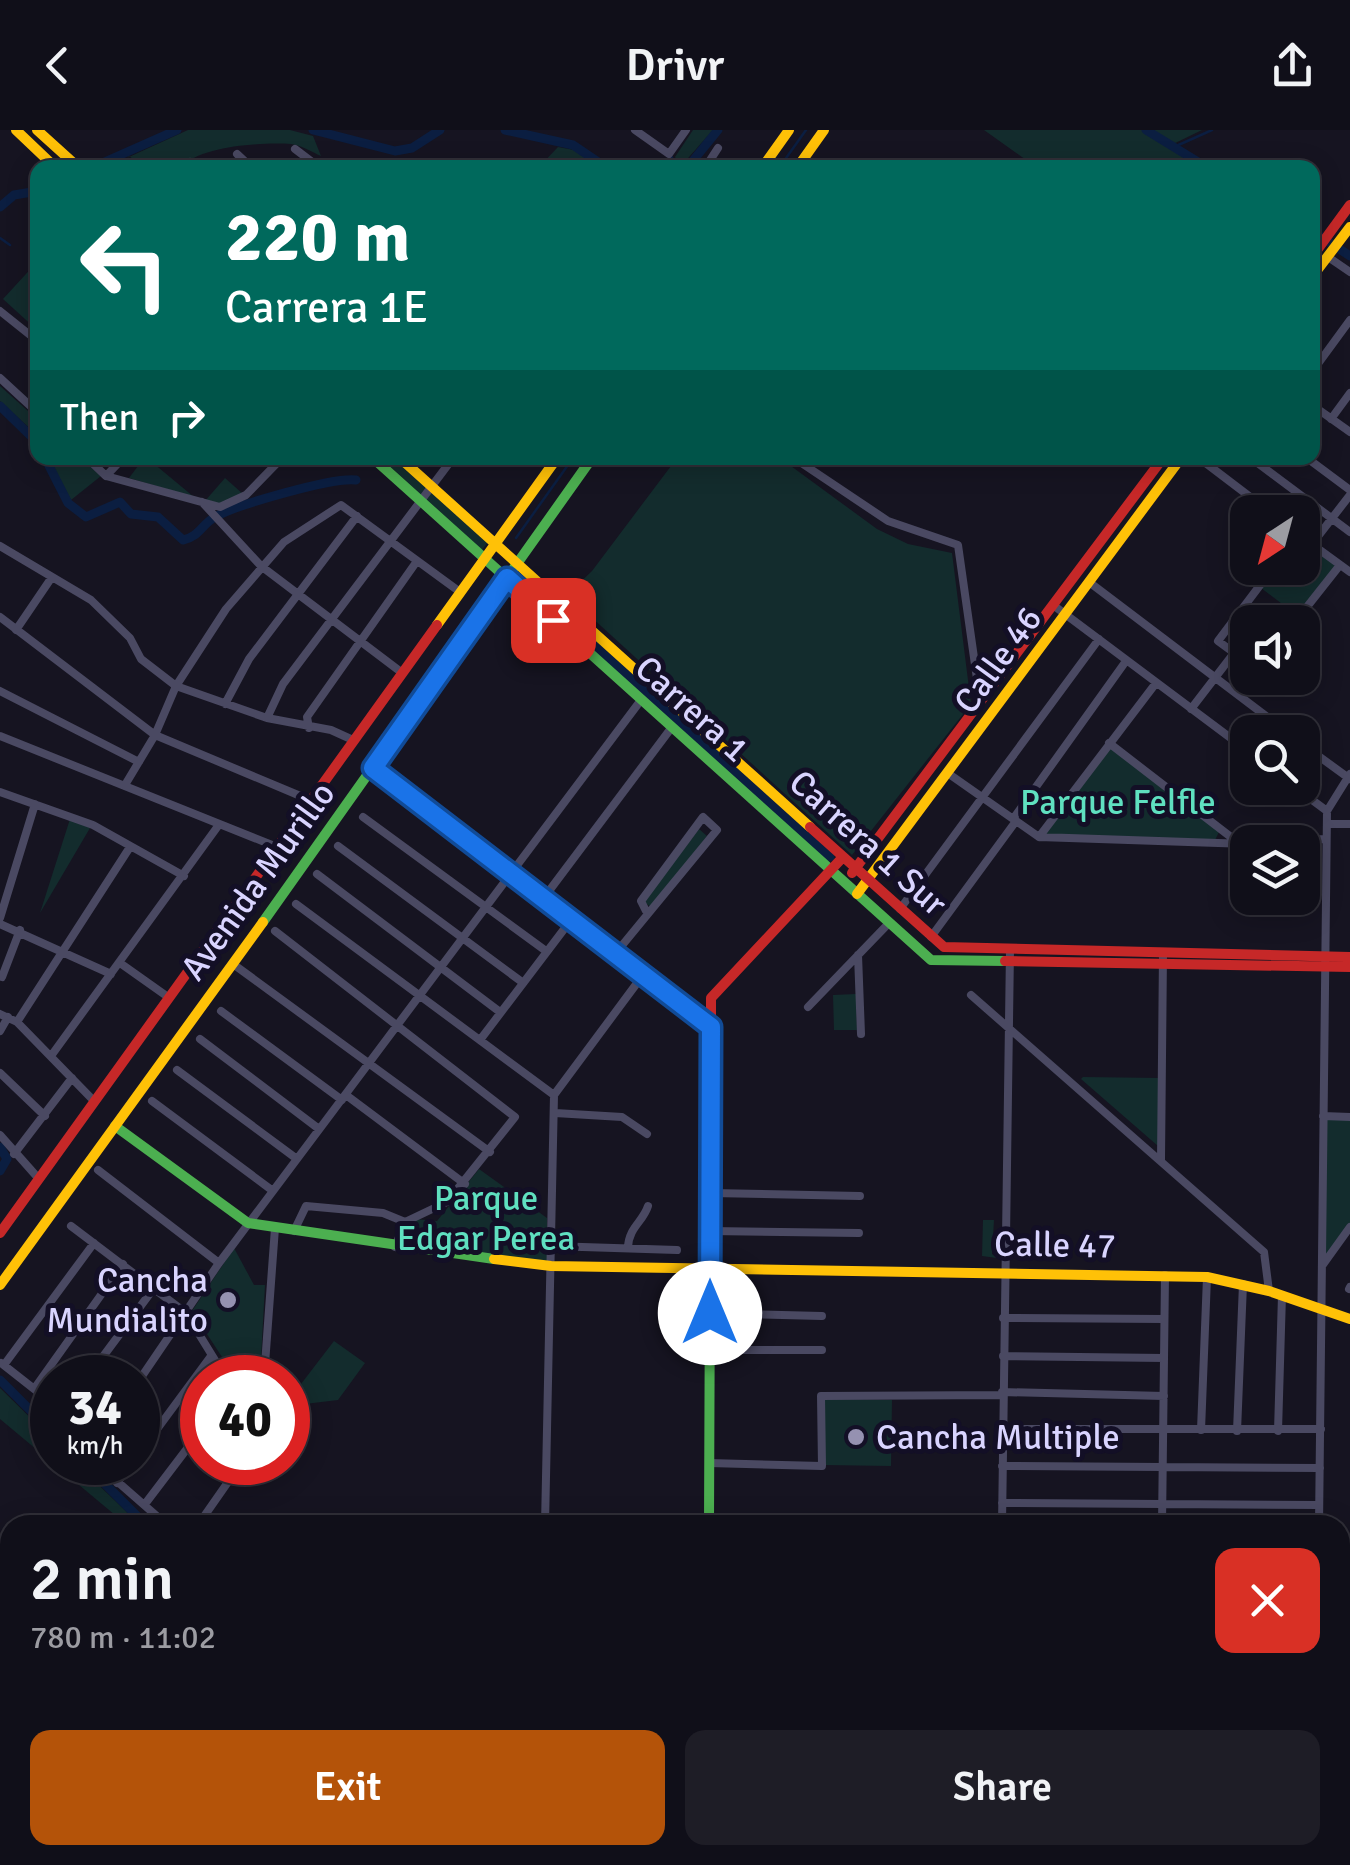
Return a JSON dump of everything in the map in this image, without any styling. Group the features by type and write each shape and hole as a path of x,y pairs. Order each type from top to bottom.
{"street":[{"path":"16,130 48,160"},
{"path":"37,130 71,160"},
{"path":"634,130 669,154 686,130"},
{"path":"768,160 789,130"},
{"path":"803,160 824,130"},
{"path":"710,160 718,148"},
{"path":"295,149 309,160"},
{"path":"237,154 243,160"},
{"path":"1341,238 1350,205"},
{"path":"1320,263 1350,227"},
{"path":"1320,254 1327,251"},
{"path":"1327,251 1350,272"},
{"path":"0,311 30,335"},
{"path":"1320,361 1350,320"},
{"path":"0,378 30,406"},
{"path":"1332,419 1350,393"},
{"path":"1320,411 1350,432"},
{"path":"94,465 106,476 220,507 235,502 275,465"},
{"path":"106,476 116,465"},
{"name":"Carrera 1","path":"381,465 930,960 1010,954"},
{"name":"Carrera 1 Sur","path":"408,465 944,947 1010,954"},
{"path":"268,718 283,684 388,539 448,465"},
{"name":"Avenida Murillo","path":"0,1233 552,465"},
{"name":"Avenida Murillo","path":"0,1284 234,964 587,465"},
{"path":"804,465 888,521 955,541 960,550 981,703"},
{"name":"Calle 46","path":"844,883 1159,465"},
{"name":"Calle 46","path":"857,894 1176,465"},
{"path":"1207,465 1247,495"},
{"path":"1261,465 1350,532"},
{"path":"1316,465 1350,493 1320,534"},
{"path":"202,502 261,566 401,672"},
{"path":"125,785 155,735 176,686 261,566 284,542 341,504 460,592"},
{"path":"225,704 237,677 357,516"},
{"path":"0,546 91,600 130,638 141,659 176,686 268,718 331,730 352,740"},
{"path":"1320,550 1350,572"},
{"path":"309,728 307,717 417,561"},
{"path":"1308,605 1340,565"},
{"path":"16,630 52,577"},
{"path":"1088,582 1264,715"},
{"path":"1245,605 1260,585"},
{"path":"1053,606 1230,738"},
{"path":"0,618 155,735 310,800"},
{"path":"1230,625 1218,641 1230,650"},
{"path":"900,908 1099,639"},
{"path":"1192,709 1230,658"},
{"path":"931,936 1126,661"},
{"path":"977,671 996,683"},
{"path":"1038,836 1156,683"},
{"path":"0,692 139,762"},
{"path":"157,1355 248,1223 422,997 641,700"},
{"path":"544,899 672,727"},
{"path":"0,736 218,826 277,846"},
{"path":"1109,744 1230,834"},
{"path":"1319,1515 1326,811 1349,777 1320,757"},
{"path":"373,768 711,1027"},
{"path":"948,774 1038,836 1230,843"},
{"path":"0,792 92,825 184,876"},
{"path":"35,804 0,921 112,974"},
{"path":"1318,805 1326,811"},
{"path":"363,817 546,951"},
{"path":"615,954 646,911 653,910 717,830 702,817 641,901 646,911"},
{"path":"1327,824 1350,824"},
{"path":"50,1056 218,826"},
{"path":"1320,838 1326,838"},
{"path":"17,1022 130,846"},
{"path":"338,846 522,982"},
{"path":"708,1515 710,998 843,857"},
{"path":"317,874 500,1012"},
{"path":"296,904 554,1094"},
{"path":"480,1040 570,920"},
{"path":"808,1007 889,923"},
{"path":"2,977 20,930"},
{"path":"275,931 516,1116 465,1184 434,1211 405,1222 384,1213 306,1206 294,1231"},
{"path":"1002,1515 1010,954 1324,961 1350,966"},
{"path":"858,955 861,1034"},
{"path":"1324,961 1350,956"},
{"path":"1162,1160 1163,958"},
{"path":"120,962 168,997"},
{"path":"234,964 490,1152"},
{"path":"546,1515 554,1094 643,975"},
{"path":"971,995 1264,1252 1269,1291"},
{"path":"221,1011 465,1184"},
{"path":"0,1031 4,1015 17,1022 94,1102"},
{"path":"200,1039 319,1130"},
{"path":"178,1070 297,1159"},
{"path":"0,1072 45,1116"},
{"path":"14,1154 72,1078"},
{"path":"152,1101 273,1191"},
{"path":"555,1113 622,1117 646,1134"},
{"path":"1323,1116 1350,1116"},
{"path":"115,1126 248,1223"},
{"path":"0,1135 39,1179"},
{"path":"98,1170 219,1263"},
{"path":"710,1193 860,1196"},
{"path":"628,1247 628,1236 644,1218 648,1206"},
{"path":"396,1247 405,1222"},
{"name":"Calle 47","path":"248,1223 551,1266 1207,1277 1320,1306"},
{"path":"71,1226 186,1312 210,1355"},
{"path":"1322,1266 1350,1227"},
{"path":"266,1355 275,1228"},
{"path":"710,1231 859,1234"},
{"path":"30,1386 2,1364 94,1243"},
{"path":"551,1246 678,1250"},
{"path":"58,1355 123,1264"},
{"path":"1162,1515 1165,1275"},
{"path":"1201,1430 1207,1277"},
{"path":"1237,1431 1243,1284"},
{"path":"104,1355 154,1288"},
{"path":"1278,1432 1282,1295"},
{"path":"1320,1306 1350,1318"},
{"path":"710,1313 822,1316"},
{"path":"1004,1318 1164,1319"},
{"path":"710,1350 822,1350"},
{"path":"1003,1356 1164,1358"},
{"path":"709,1463 822,1466 822,1396 1164,1396"},
{"path":"160,1425 180,1398"},
{"path":"1002,1429 1322,1429"},
{"path":"145,1504 180,1459"},
{"path":"1002,1466 1320,1468"},
{"path":"120,1485 157,1515"},
{"path":"205,1515 226,1485"},
{"path":"1002,1503 1319,1504"}],"green space":[{"path":"188,130 290,130 313,136 321,156 299,146 279,144 217,150 190,160 130,157"},
{"path":"693,130 713,130 686,160 675,157"},
{"path":"984,130 1202,130 1167,147 1189,160 1026,160"},
{"path":"558,147 574,150 591,160 546,160"},
{"path":"30,270 30,324 3,299"},
{"path":"0,386 30,413 30,429 0,401"},
{"path":"53,465 88,465 101,476 71,500"},
{"path":"139,465 155,465 194,497 129,478"},
{"path":"389,465 403,465 488,542 482,550"},
{"path":"672,465 790,465 877,529 908,544 952,553 971,704 852,855 567,595 592,571"},
{"path":"225,478 243,494 220,504 205,501"},
{"path":"1320,553 1336,566 1306,605 1283,605 1261,588 1320,585"},
{"name":"Parque Felfle","path":"1108,746 1220,830 1213,844 1041,836"},
{"path":"70,819 90,828 40,913"},
{"path":"699,829 707,836 651,907 644,902"},
{"path":"856,994 857,1030 834,1030 833,995"},
{"path":"1160,1078 1158,1146 1081,1079"},
{"path":"1326,1118 1350,1119 1350,1227 1322,1265"},
{"name":"Parque Edgar Perea","path":"479,1169 547,1218 547,1262 405,1243 406,1224 415,1219 437,1221"},
{"path":"983,1220 994,1220 992,1254 997,1258 982,1256"},
{"path":"234,1248 254,1285 265,1285 261,1355 221,1355 192,1311"},
{"path":"334,1341 365,1363 338,1400 310,1403 310,1372"},
{"path":"0,1388 30,1417 30,1444 0,1419"},
{"path":"825,1399 892,1400 891,1466 824,1465"},
{"path":"79,1485 99,1485 130,1515 115,1515"}],"waterway":[{"path":"109,160 177,130"},
{"path":"313,130 395,151 412,148 440,130"},
{"path":"505,130 573,145 595,160"},
{"path":"694,160 718,130"},
{"path":"785,160 806,130"},
{"path":"1146,130 1195,160"},
{"path":"1174,147 1212,130"},
{"path":"670,155 673,160"},
{"path":"0,207 14,195 30,192"},
{"path":"1320,236 1350,256"},
{"path":"0,238 10,245"},
{"path":"0,406 30,435"},
{"path":"49,465 68,503 86,517 120,502 131,514 158,517 183,540 215,517 243,506 307,487 356,480"},
{"path":"516,538 568,465"},
{"path":"520,578 830,857"},
{"path":"0,1147 7,1159 0,1171"},
{"path":"0,1380 30,1410"},
{"path":"106,1485 136,1515"}],"traffic: fast":[{"path":"381,465 931,960 1005,961"},
{"path":"263,922 587,465"},
{"path":"709,1515 711,1015"},
{"path":"115,1126 248,1223 494,1259"}],"traffic: slow":[{"path":"16,130 48,160"},
{"path":"37,130 70,160"},
{"path":"768,160 789,130"},
{"path":"803,160 824,130"},
{"path":"1320,266 1350,227"},
{"path":"408,465 810,827"},
{"path":"437,625 552,465"},
{"path":"857,894 1176,465"},
{"path":"0,1285 263,922"},
{"path":"494,1259 551,1266 1207,1277 1269,1291 1350,1319"}],"traffic: jam":[{"path":"1320,246 1350,205"},
{"path":"852,873 1158,465"},
{"path":"0,1233 437,625"},
{"path":"810,827 944,947 1350,957"},
{"path":"711,1015 711,998 843,857"},
{"path":"1005,961 1350,967"}],"place":[{"name":"Cancha Mundialito","path":"228,1300"},
{"name":"Cancha Multiple","path":"856,1437"}],"route":[{"path":"553,620 507,578 373,768 711,1027 710,1313"}]}
